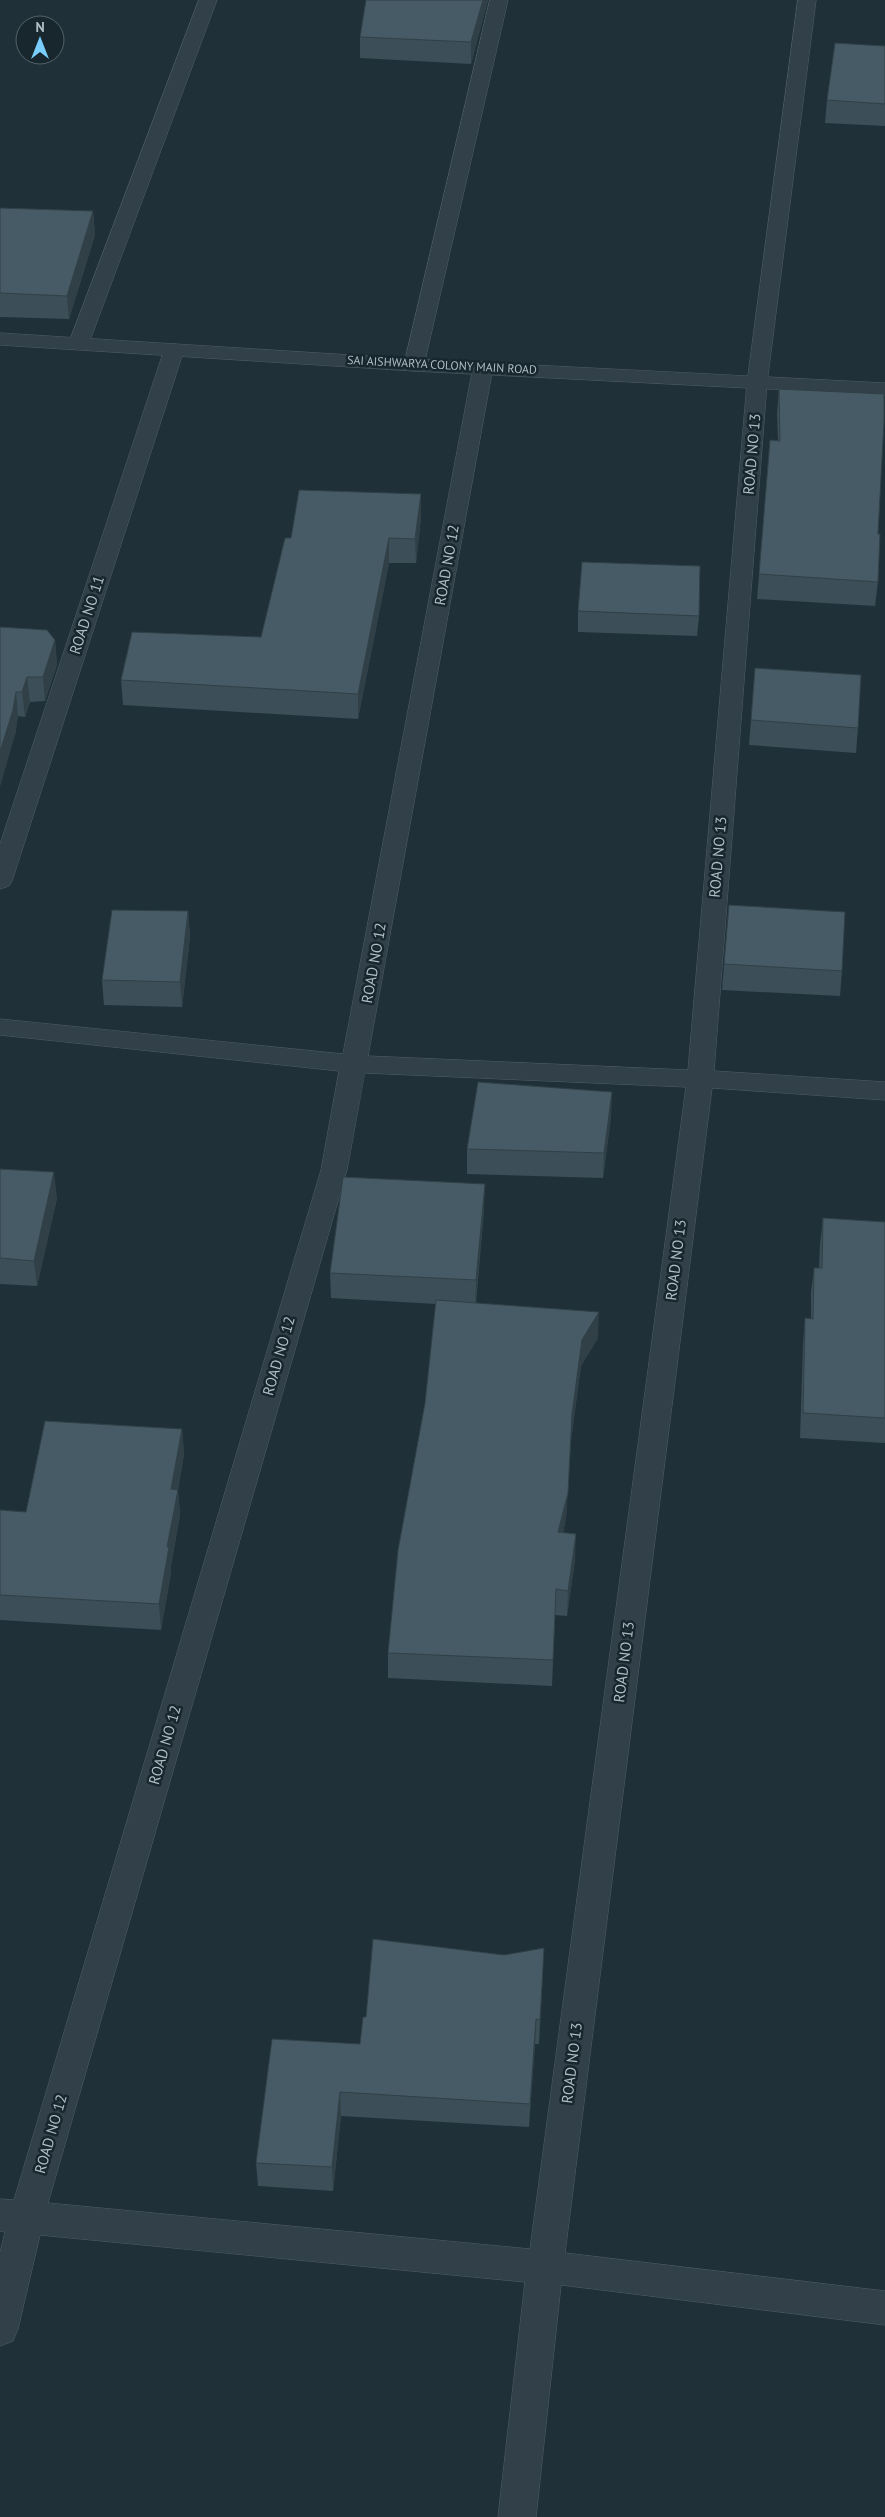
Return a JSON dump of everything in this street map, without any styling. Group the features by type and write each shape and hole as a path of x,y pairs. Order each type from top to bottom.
{"street":[{"path":"79,343 208,0"},
{"path":"414,365 500,0"},
{"name":"ROAD NO 13","path":"517,2517 545,2268 700,1079 757,383 807,0"},
{"name":"SAI AISHWARYA COLONY MAIN ROAD","path":"0,339 414,365 483,366 885,389"},
{"name":"ROAD NO 11","path":"0,881 174,350"},
{"name":"ROAD NO 12","path":"0,2329 13,2217 334,1170 483,366"},
{"path":"0,1027 355,1064 700,1079 885,1091"},
{"path":"13,2217 545,2268 885,2308"}],"building":[{"path":"366,0 483,0 471,42 360,37"},
{"path":"835,43 885,46 885,104 827,100"},
{"path":"0,208 93,211 67,296 0,293"},
{"path":"779,389 884,394 878,534 880,534 878,582 759,574 770,440 780,441"},
{"path":"299,490 421,494 415,539 389,538 358,694 121,680 132,632 261,637 285,538 291,538"},
{"path":"582,562 700,566 699,616 578,611"},
{"path":"0,627 47,630 55,640 43,677 27,677 22,692 16,692 13,710 0,752"},
{"path":"755,668 861,675 858,728 751,720"},
{"path":"729,905 845,912 842,971 724,964"},
{"path":"112,910 188,911 180,982 102,980"},
{"path":"478,1082 612,1092 604,1153 467,1149"},
{"path":"0,1169 54,1172 34,1261 0,1258"},
{"path":"343,1177 485,1184 476,1280 330,1273"},
{"path":"823,1218 885,1222 885,1418 803,1413 805,1318 813,1319 814,1268 822,1268"},
{"path":"436,1300 599,1312 582,1340 572,1414 568,1493 558,1532 576,1534 568,1591 556,1589 553,1660 388,1653 398,1550 425,1403"},
{"path":"45,1421 182,1429 171,1489 178,1490 159,1604 0,1595 0,1510 26,1512"},
{"path":"373,1939 504,1955 544,1948 540,2020 536,2019 530,2104 340,2092 332,2167 256,2163 272,2039 360,2044 363,2017 366,2017"}]}
